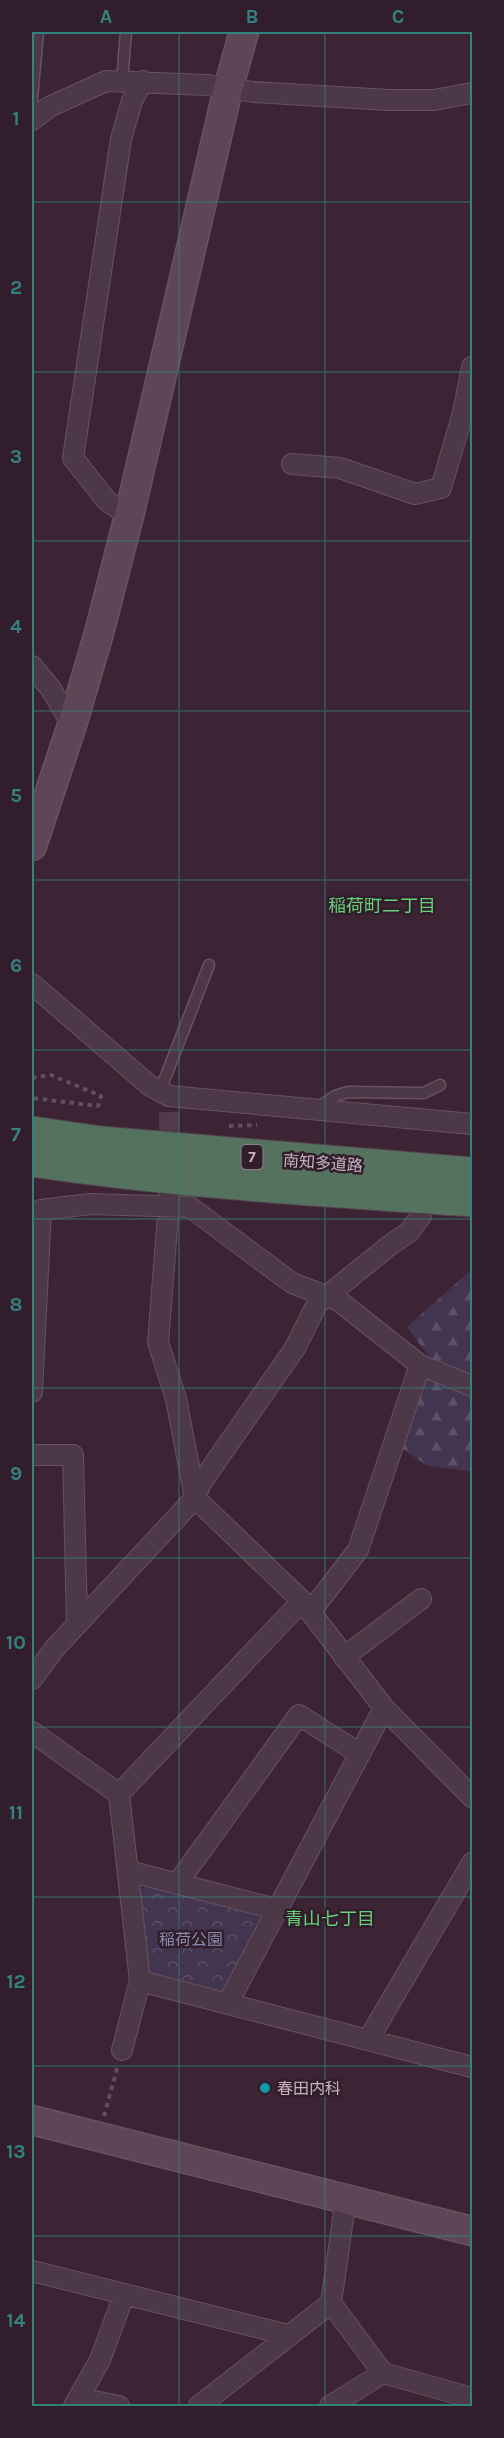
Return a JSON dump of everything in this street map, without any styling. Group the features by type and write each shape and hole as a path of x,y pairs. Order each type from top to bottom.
{"highway":[{"name":"南知多道路","path":"32,1133 125,1145 472,1174"},
{"name":"南知多道路","path":"32,1160 102,1171 275,1187 472,1200"}],"street":[{"path":"32,846 72,725 99,633 129,516 228,89 244,32"},
{"path":"32,119 49,107 106,81 143,81 208,85 253,92 422,100 472,93"},
{"path":"129,516 107,501 73,458 121,139 132,101 143,81"},
{"path":"292,464 340,468 415,494 441,488 463,413 472,367"},
{"path":"32,666 51,689 72,725"},
{"path":"32,984 166,1100 472,1124"},
{"path":"170,1197 158,1342 177,1399 195,1498 306,1606 384,1708 472,1797"},
{"path":"32,1392 41,1210 170,1197 190,1207 292,1283 339,1301 392,1346 420,1365 472,1386"},
{"path":"32,1679 55,1648 195,1498 201,1483 296,1348 317,1304 409,1232 421,1216"},
{"path":"119,1794 306,1606 358,1550 420,1365"},
{"path":"32,1455 73,1455 77,1624"},
{"path":"344,1657 421,1599"},
{"path":"228,2003 384,1708"},
{"path":"177,1884 299,1715 360,1754"},
{"path":"32,1732 119,1794 140,1982 122,2049"},
{"path":"368,2040 472,1863"},
{"path":"128,1871 276,1910"},
{"path":"140,1982 472,2067"},
{"path":"32,2120 472,2230"},
{"path":"346,2198 332,2303 382,2373 472,2398"},
{"path":"32,2271 288,2336"},
{"path":"119,2406 76,2402 100,2360 124,2295"},
{"path":"199,2406 332,2303"},
{"path":"330,2406 382,2373"}],"lane":[{"path":"32,119 38,32"},
{"path":"122,81 126,32"},
{"path":"166,1100 209,965"},
{"path":"315,1110 335,1096 348,1092 424,1094 440,1085"}],"path":[{"path":"32,1078 51,1075 101,1096 98,1106 32,1098"},
{"path":"104,2116 122,2049"}],"green space":[{"path":"472,1269 472,1472 426,1465 400,1447 429,1357 407,1327"},
{"name":"稲荷公園","path":"148,1883 259,1912 261,1919 226,1988 217,1992 153,1974 147,1969 139,1892"}],"tunnel":[{"path":"169,1112 170,1157"}],"place":[{"name":"春田内科","path":"265,2088"}],"district":[{"name":"稲荷町二丁目","path":"382,906"},
{"name":"青山七丁目","path":"330,1919"}]}
